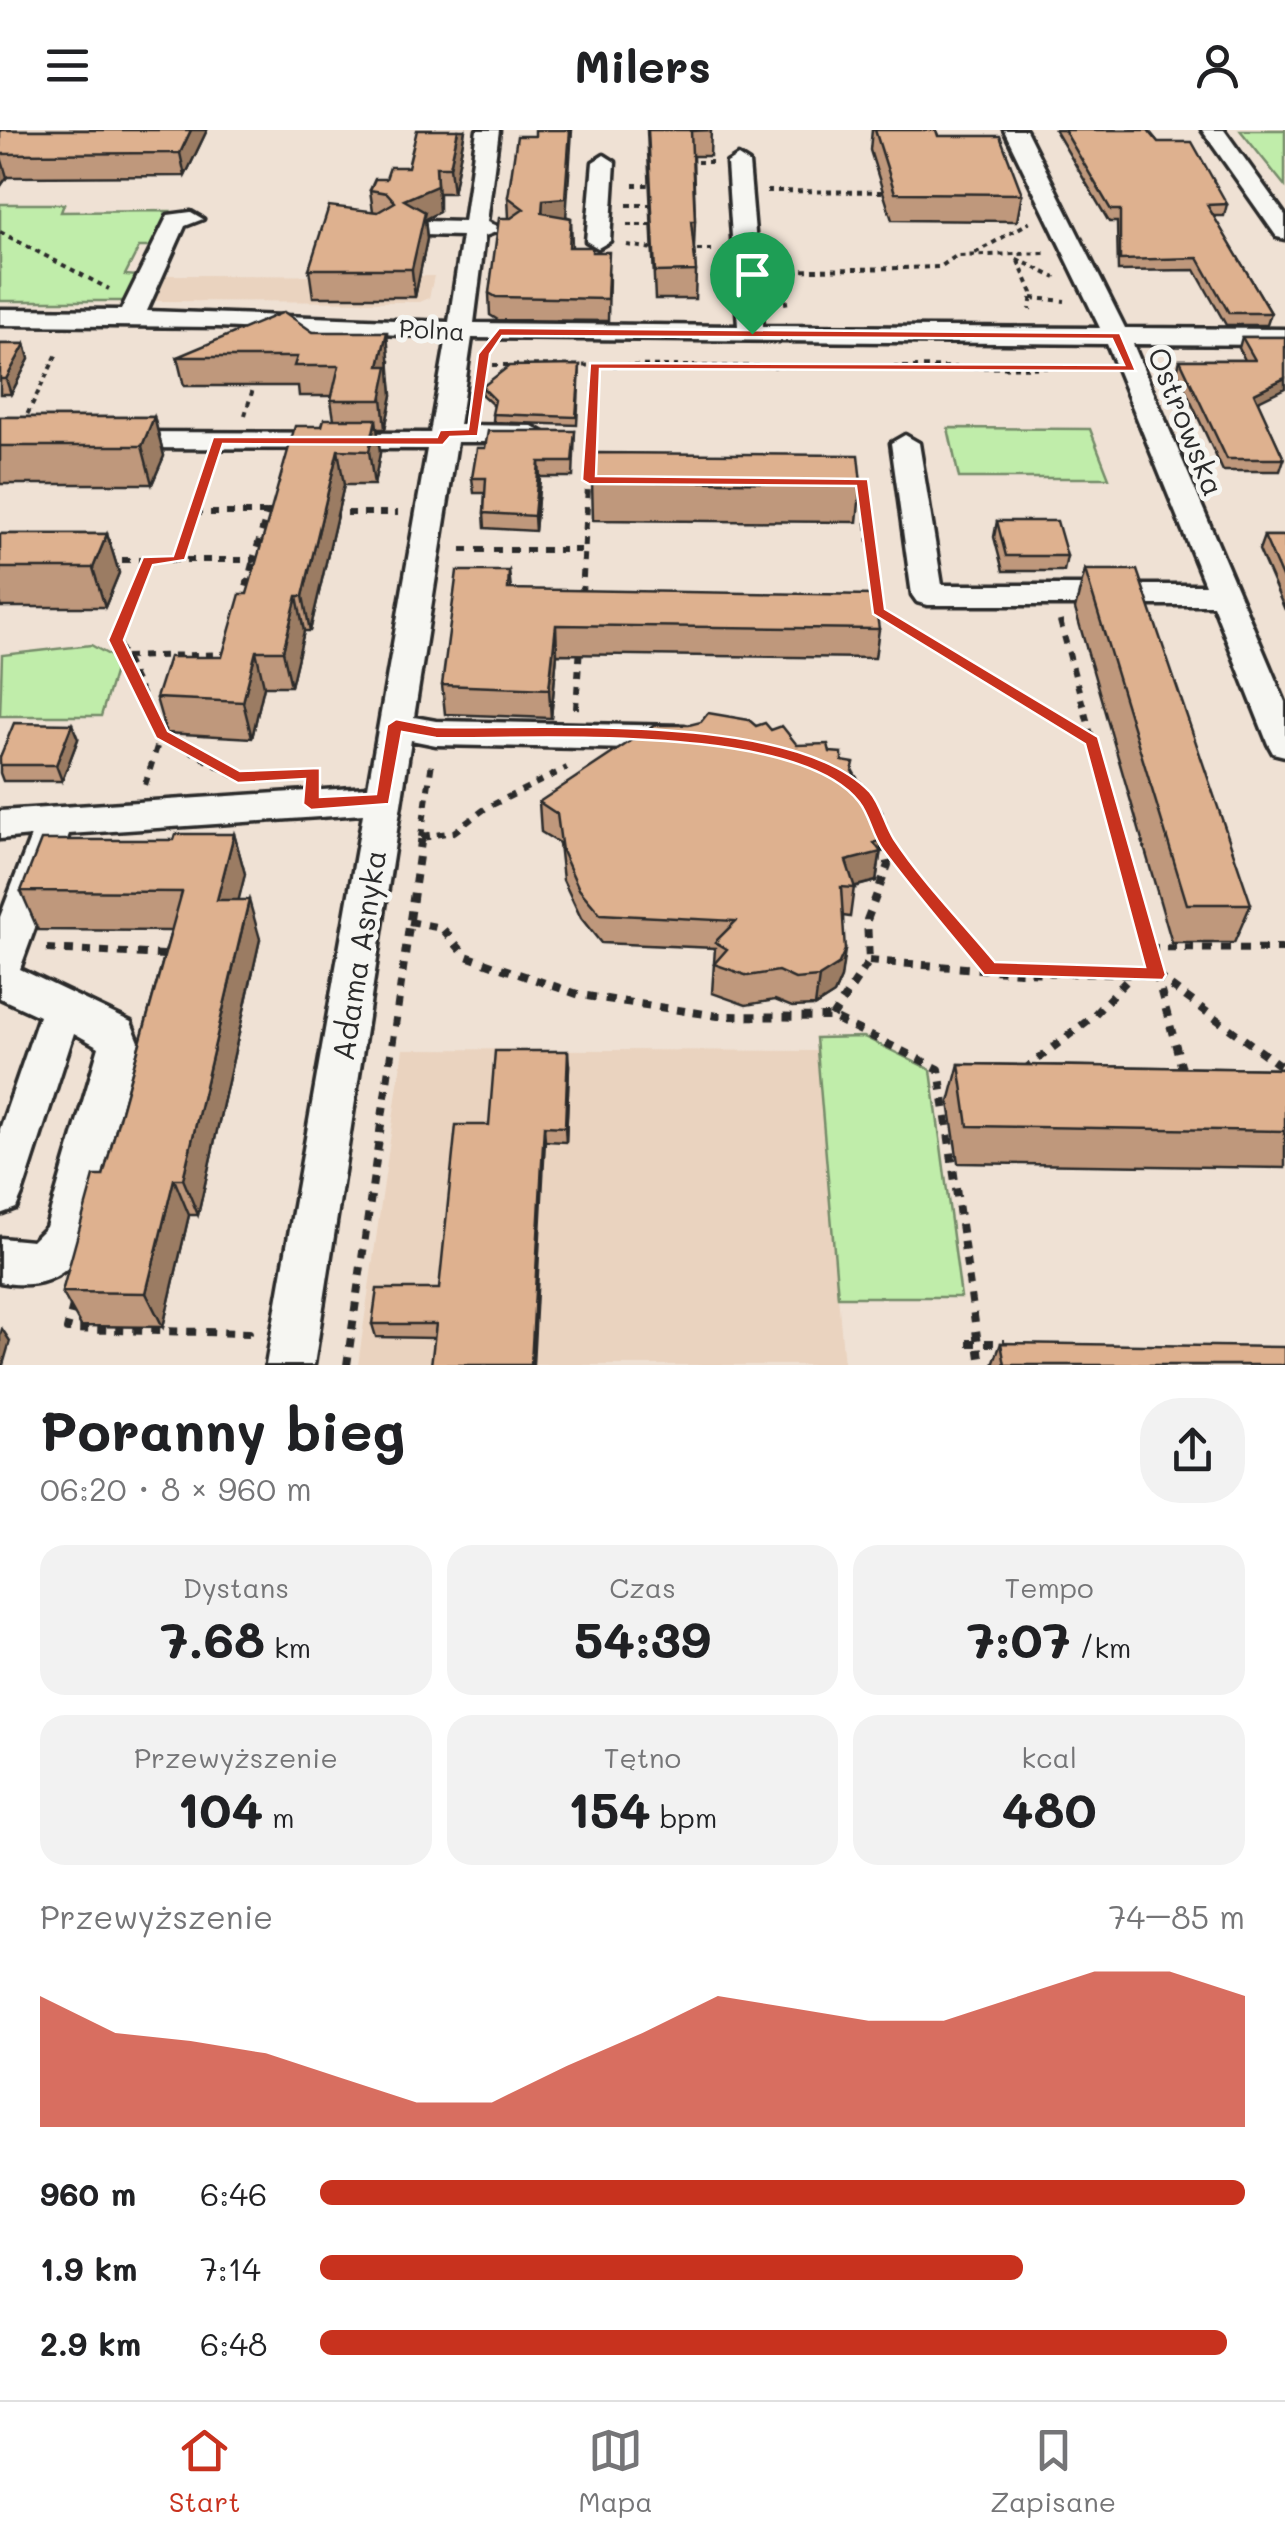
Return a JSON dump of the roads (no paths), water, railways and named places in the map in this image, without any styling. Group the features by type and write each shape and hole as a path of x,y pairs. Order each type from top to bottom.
{"street":[{"name":"Adama Asnyka","path":"290,1365 430,512 454,436 459,331 488,130"},
{"name":"Ostrowska","path":"1016,130 1132,368 1285,744"},
{"path":"1213,130 1285,232"},
{"path":"570,229 598,235 604,162"},
{"path":"738,163 752,334"},
{"path":"134,310 176,220 192,219"},
{"path":"423,228 510,229"},
{"name":"Polna","path":"0,317 89,317 134,310 499,332 1285,337"},
{"path":"89,317 95,332 113,333 240,335 259,320"},
{"path":"93,440 582,435"},
{"path":"906,443 928,594 1224,594"},
{"path":"396,725 573,750 687,738"},
{"path":"0,825 384,800"},
{"path":"0,1260 40,1264 56,1254 66,1235 120,1046 116,1034 6,983 0,969 54,821"},
{"path":"0,1194 61,1011"}]}
